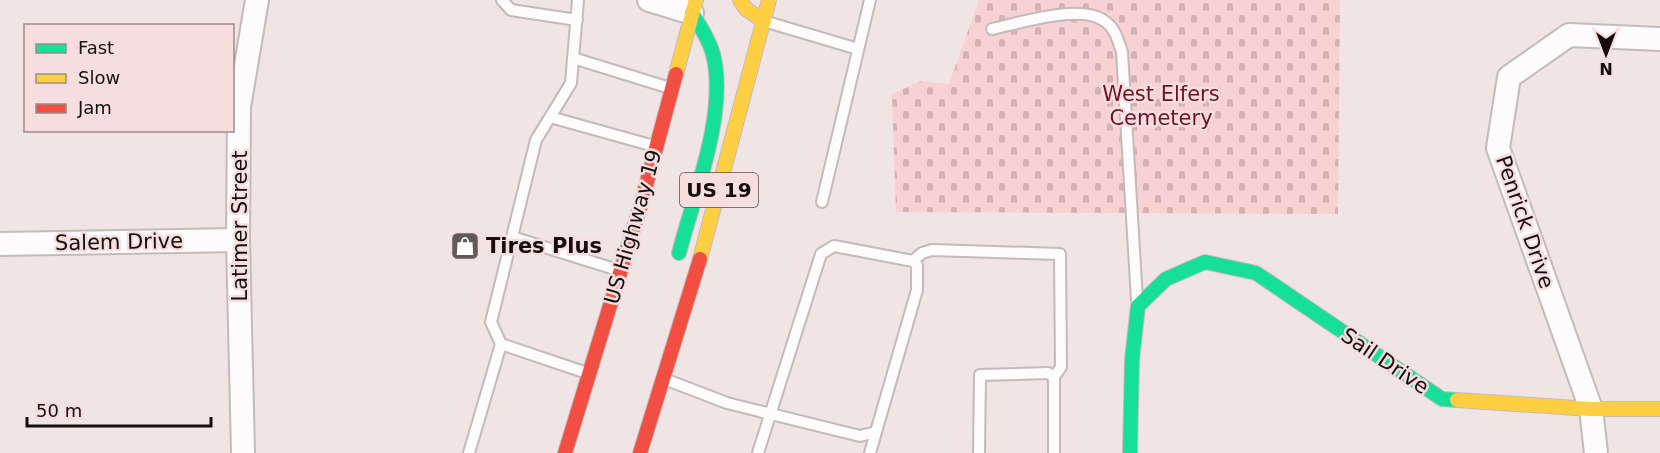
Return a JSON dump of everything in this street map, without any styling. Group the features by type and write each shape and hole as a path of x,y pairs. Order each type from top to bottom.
{"main road":[{"path":"740,0 746,9 764,21"},
{"name":"US 19","path":"640,453 711,222 769,0"},
{"name":"US Highway 19","path":"565,453 621,271 694,6"},
{"path":"674,273 716,106 714,59 708,38 694,6"},
{"name":"Sail Drive","path":"1138,306 1166,279 1205,262 1256,273 1442,399 1591,410 1660,409"},
{"path":"1130,453 1132,360 1138,306"},
{"path":"664,379 671,308"}],"street":[{"name":"Latimer Street","path":"243,453 238,240 239,107 257,0"},
{"path":"649,0 694,6"},
{"name":"Penrick Drive","path":"1596,453 1591,410 1498,148 1509,77 1569,36 1660,39"},
{"name":"Salem Drive","path":"0,244 238,240"}],"lane":[{"path":"502,0 512,10 577,20"},
{"path":"469,453 501,345 491,322 536,140 571,83 578,0"},
{"path":"822,202 870,0"},
{"path":"992,29 1064,13 1102,19 1114,30 1122,52 1130,218 1138,306"},
{"path":"764,21 858,49"},
{"path":"573,58 672,89"},
{"path":"550,117 656,147"},
{"path":"512,237 621,271"},
{"path":"758,453 821,254 834,246 913,261 917,265 917,290 870,453"},
{"path":"913,261 922,253 932,250 1060,254 1061,367 1054,377 1054,453"},
{"path":"501,345 590,374"},
{"path":"979,453 980,375 1048,373 1054,377"},
{"path":"664,379 726,403 861,436 876,432"}],"green space":[{"name":"West Elfers Cemetery","path":"979,0 1340,0 1338,214 896,212 892,94 921,81 949,84"}],"traffic: fast":[{"path":"679,253 707,154 716,102 713,54 707,38 692,13"},
{"path":"1130,453 1132,360 1138,306 1166,279 1205,262 1256,273 1442,399 1457,400"}],"traffic: slow":[{"path":"676,74 696,0"},
{"path":"740,0 746,9 764,21"},
{"path":"700,259 769,0"},
{"path":"1457,400 1591,409 1660,409"}],"traffic: jam":[{"path":"565,453 641,204 676,74"},
{"path":"640,453 700,259"}],"place":[{"name":"Tires Plus","path":"465,246"}]}
